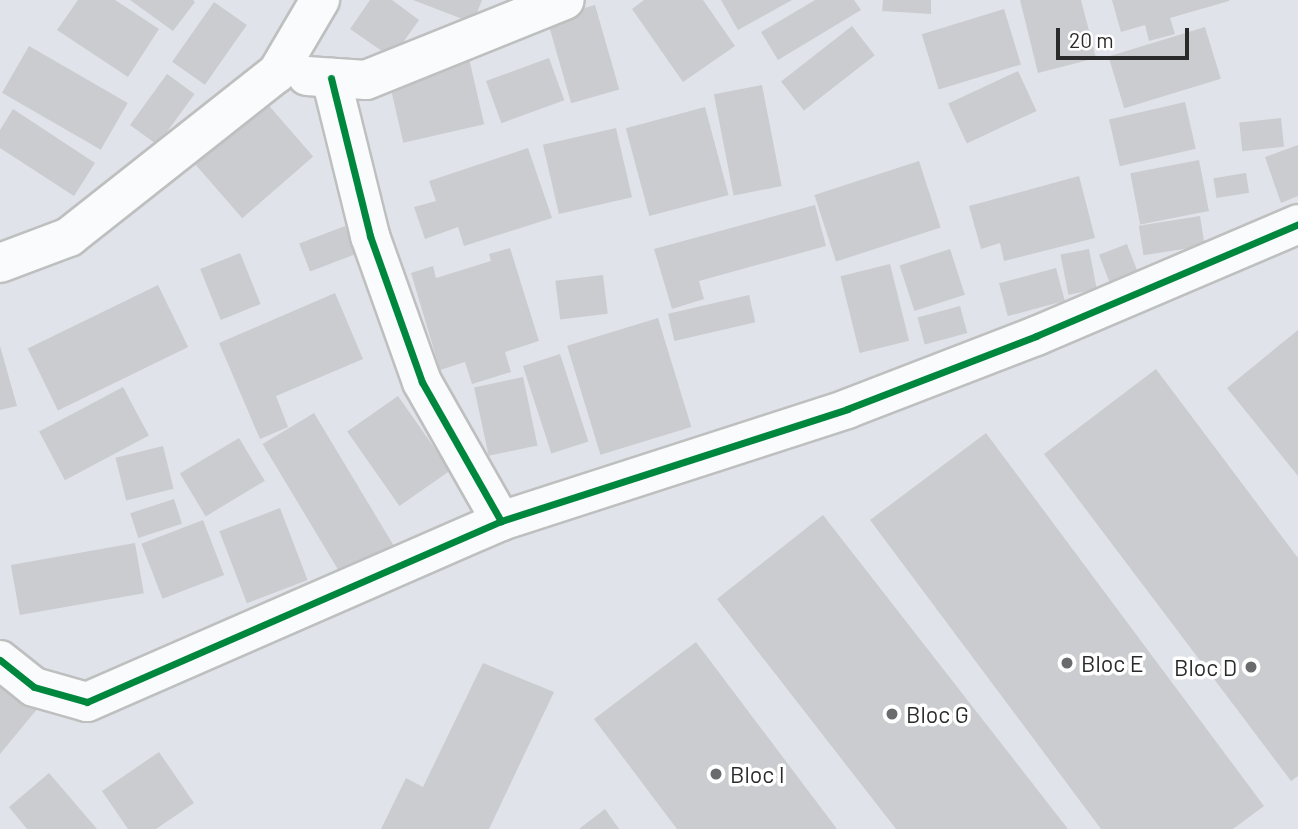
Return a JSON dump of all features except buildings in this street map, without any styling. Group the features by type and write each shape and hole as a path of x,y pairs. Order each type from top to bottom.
{"street":[{"path":"0,263 69,237 277,73 320,0"},
{"path":"277,73 366,80 565,0"},
{"path":"331,78 370,236 422,382 501,521"},
{"path":"0,660 34,687 86,702 501,521 847,409 1036,336 1298,224"}],"cycle path":[{"path":"331,78 370,236 422,382 501,521"},
{"path":"0,660 34,687 87,702 501,521 847,409 1036,336 1298,224"}],"place":[{"name":"Bloc E","path":"1067,663"},
{"name":"Bloc D","path":"1251,667"},
{"name":"Bloc G","path":"892,714"},
{"name":"Bloc I","path":"716,774"}]}
